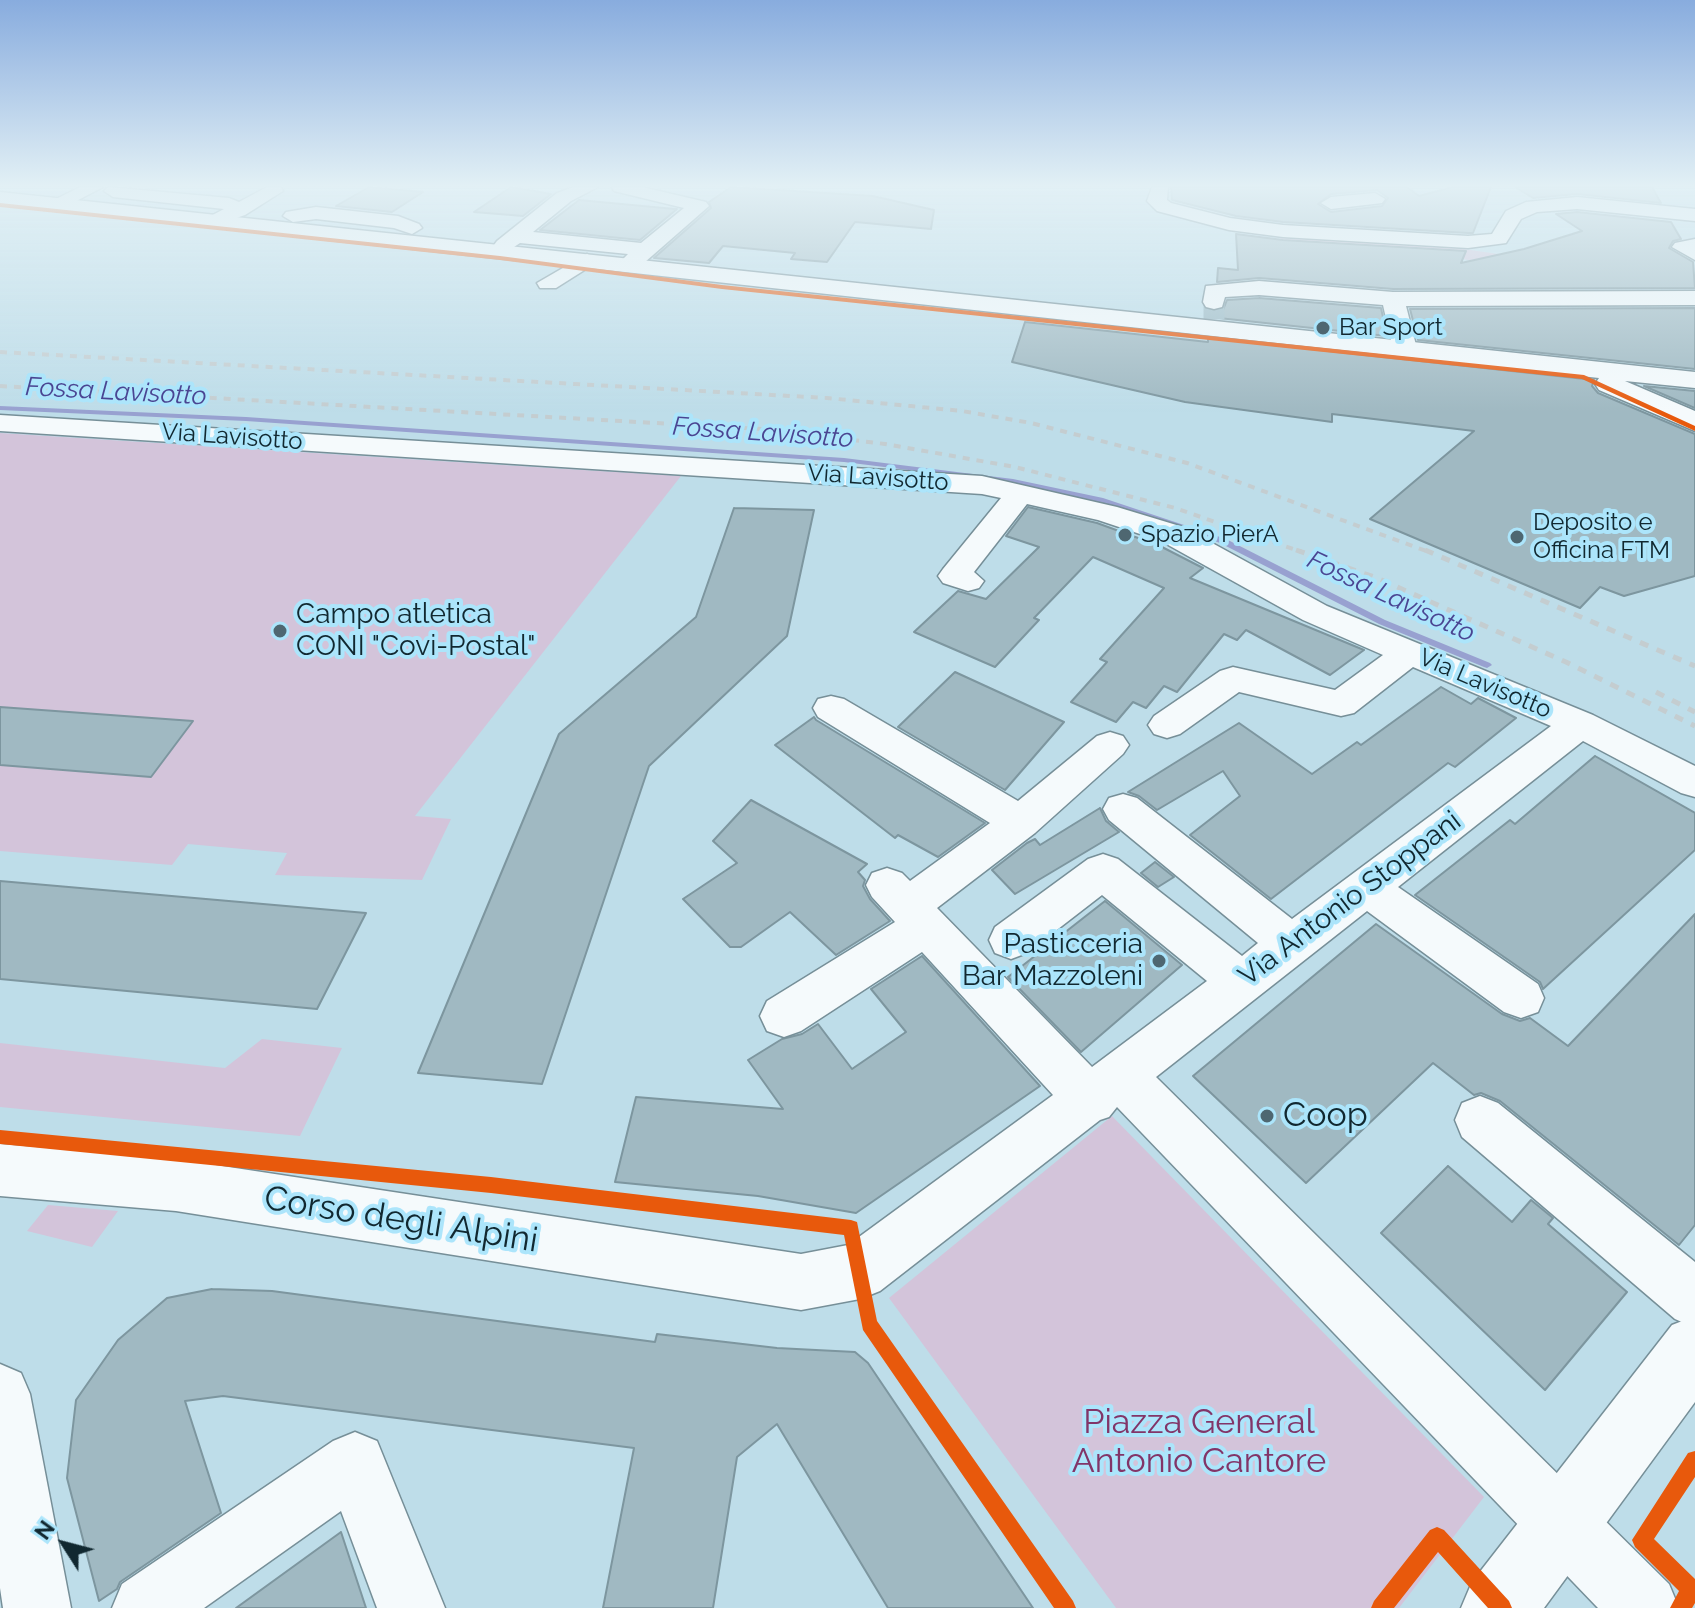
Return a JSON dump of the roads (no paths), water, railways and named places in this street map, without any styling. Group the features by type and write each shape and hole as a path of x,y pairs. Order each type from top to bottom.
{"main road":[{"path":"686,262 1214,316 1405,349 1695,380"},
{"path":"1546,363 1588,374 1695,422"},
{"path":"1639,396 1632,387 1636,383 1664,376"},
{"path":"1498,1608 1695,1348"}],"street":[{"path":"548,283 584,262"},
{"path":"1214,316 1214,291 1244,288 1402,301 1467,310"},
{"path":"1610,297 1626,327"},
{"path":"1402,301 1695,298"},
{"path":"1402,301 1405,349"},
{"name":"Via Lavisotto","path":"0,423 982,485 1106,513 1172,534 1315,613 1580,724 1695,783"},
{"path":"968,581 954,576 1020,494"},
{"path":"1167,725 1233,679 1341,704 1410,652"},
{"path":"831,708 1021,822"},
{"name":"Via Antonio Stoppani","path":"1105,1087 1580,724"},
{"path":"784,1016 907,906 1021,822 1110,745"},
{"path":"1123,809 1291,944"},
{"path":"1011,940 1103,871 1241,982"},
{"path":"1366,887 1521,998"},
{"path":"907,906 1105,1087 1563,1523 1645,1608"},
{"name":"Corso degli Alpini","path":"0,1170 176,1185 801,1282 860,1271 1105,1087"},
{"path":"1480,1120 1695,1299"},
{"path":"0,1394 37,1608"},
{"path":"146,1608 355,1463 411,1608"}],"waterway":[{"name":"Fossa Lavisotto","path":"0,408 246,419 844,460 1013,481 1100,500 1223,541 1382,622 1487,665"}],"tunnel":[{"path":"1214,302 1214,319"}],"railway":[{"path":"0,352 827,398 962,411 1031,423 1187,463 1429,552"},
{"path":"0,386 762,429 885,444 1015,467 1175,508 1302,552"},
{"path":"1296,550 1377,578 1566,662 1695,726"},
{"path":"1425,550 1695,666"},
{"path":"1656,692 1695,712"}],"place":[{"name":"Bar Sport","path":"1323,328"},
{"name":"Spazio PierA","path":"1125,535"},
{"name":"Deposito e Officina FTM","path":"1517,537"},
{"name":"Campo atletica CONI \"Covi-Postal\"","path":"280,631"},
{"name":"Pasticceria Bar Mazzoleni","path":"1159,961"},
{"name":"Coop","path":"1267,1116"}],"park label":[{"name":"Piazza General Antonio Cantore","path":"1199,1442"}]}
